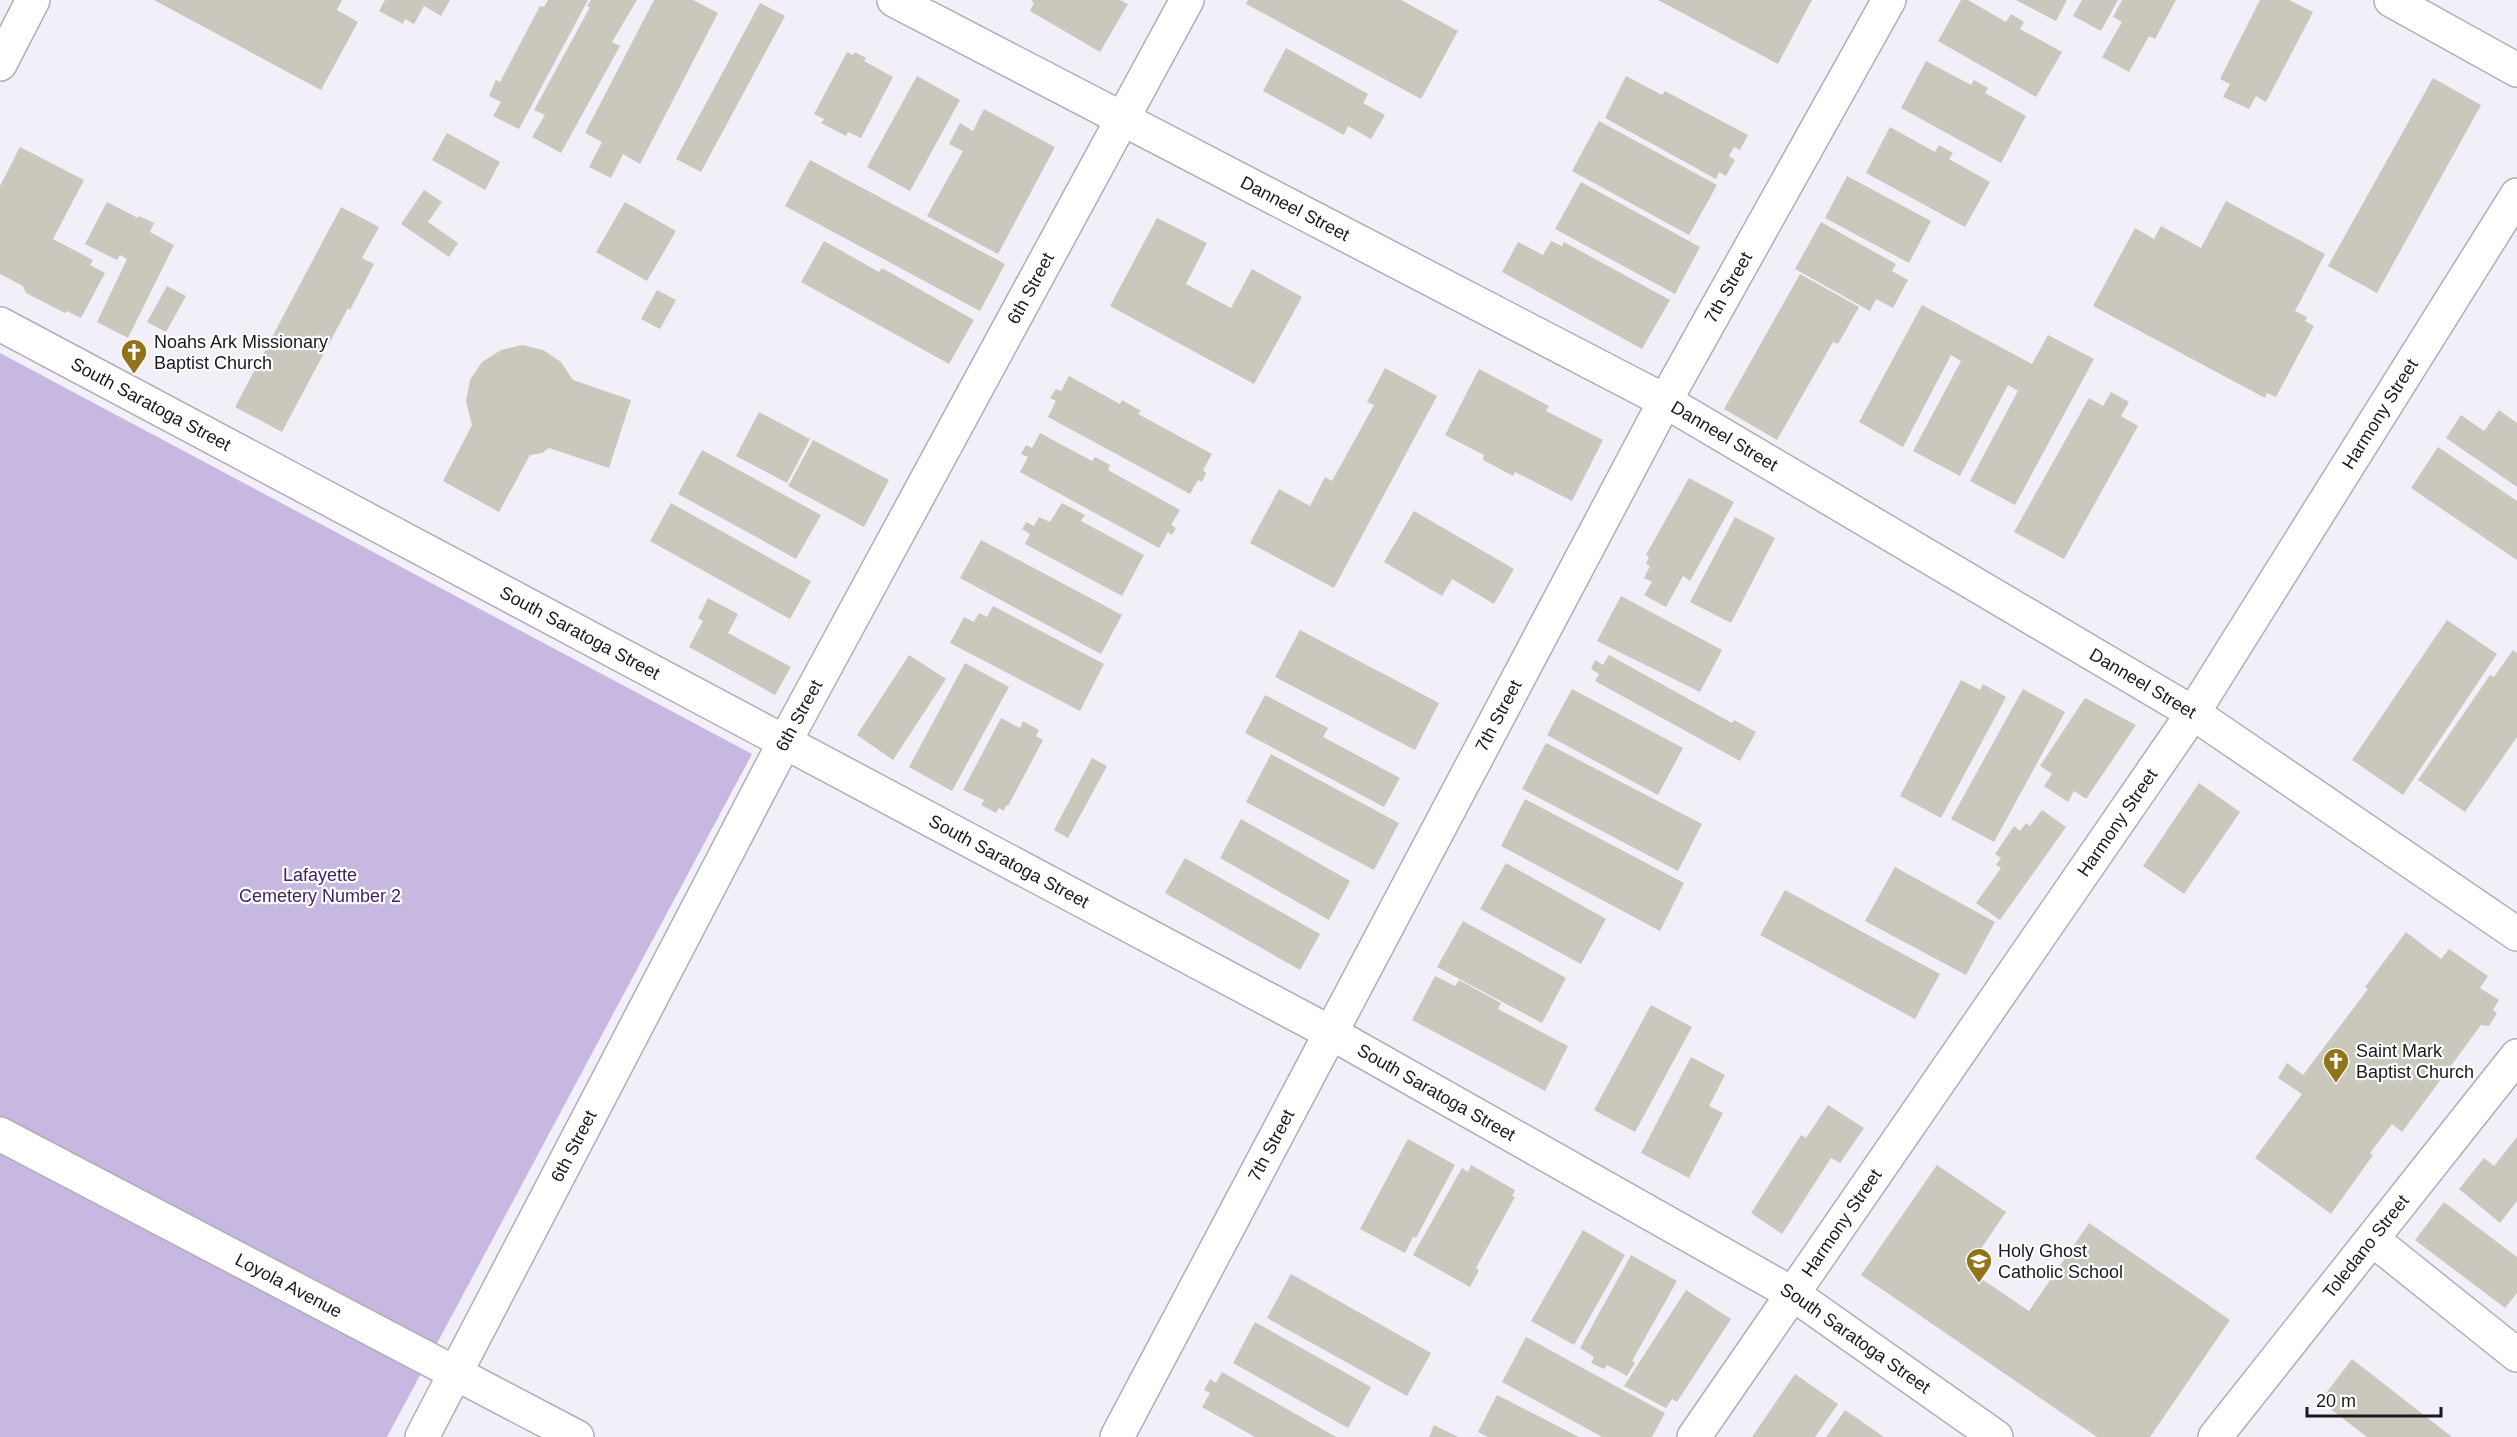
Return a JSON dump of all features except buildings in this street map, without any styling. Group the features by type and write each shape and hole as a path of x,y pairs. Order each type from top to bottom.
{"street":[{"path":"0,64 33,0"},
{"name":"Danneel Street","path":"894,0 1665,401 2193,713 2517,934"},
{"name":"6th Street","path":"422,1437 784,743 1186,0"},
{"name":"7th Street","path":"1118,1437 1665,401 1889,0"},
{"path":"2391,0 2517,70"},
{"name":"Harmony Street","path":"1694,1437 2193,713 2517,195"},
{"name":"South Saratoga Street","path":"0,324 1331,1033 1793,1294 1996,1437"},
{"name":"Toledano Street","path":"2215,1437 2517,1056"},
{"name":"Loyola Avenue","path":"0,1134 577,1437"},
{"path":"2372,1239 2517,1355"}],"green space":[{"name":"Lafayette Cemetery Number 2","path":"0,353 752,754 387,1437 0,1437"}],"place":[{"name":"Noahs Ark Missionary Baptist Church","path":"134,375"},
{"name":"Saint Mark Baptist Church","path":"2336,1084"},
{"name":"Holy Ghost Catholic School","path":"1979,1284"}]}
